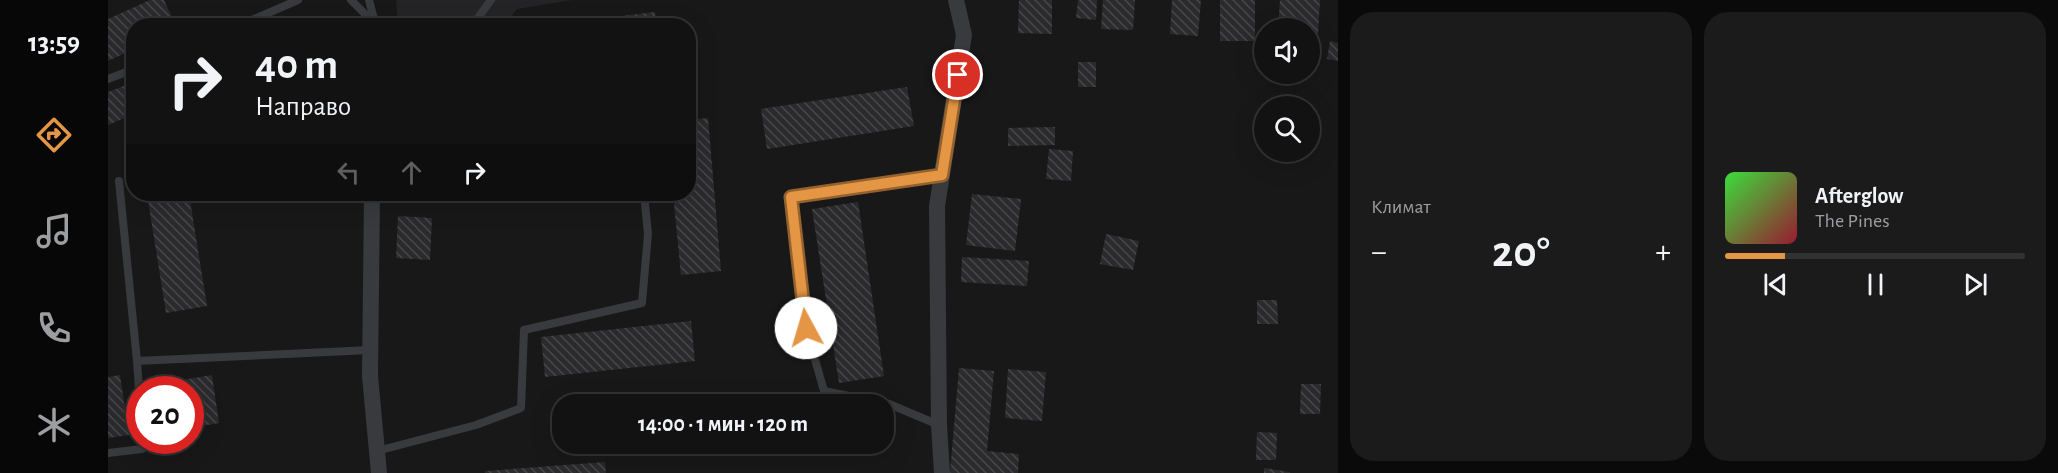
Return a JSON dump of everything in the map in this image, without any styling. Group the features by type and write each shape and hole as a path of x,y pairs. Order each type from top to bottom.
{"street":[{"path":"942,473 939,425 937,206 964,35 956,0"},
{"path":"372,201 370,376 379,473"}],"lane":[{"path":"256,18 298,0"},
{"path":"351,0 368,18"},
{"path":"369,0 373,18"},
{"path":"478,18 491,0"},
{"path":"108,80 126,72"},
{"path":"939,425 889,404 824,391 806,328 791,197 942,175"},
{"path":"119,181 138,376"},
{"path":"377,451 476,425 521,408 524,330 642,303 648,234 645,201"},
{"path":"137,361 370,350"},
{"path":"108,453 126,451"}],"shaded area":[{"path":"396,0 572,0 517,9 510,18 397,18"}],"building":[{"path":"150,0 164,0 172,18 126,18 126,53 108,61 108,19"},
{"path":"1019,0 1052,0 1052,34 1018,33"},
{"path":"1078,0 1097,0 1096,20 1076,18"},
{"path":"1103,0 1135,0 1133,30 1101,29"},
{"path":"1172,0 1201,0 1198,36 1170,34"},
{"path":"1220,0 1255,0 1254,41 1220,41"},
{"path":"1280,0 1320,0 1319,18 1279,18"},
{"path":"655,12 656,18 604,18"},
{"path":"1330,41 1338,43 1338,61 1327,59"},
{"path":"1078,62 1096,62 1096,87 1078,87"},
{"path":"126,85 126,117 108,125 108,92"},
{"path":"907,87 914,126 767,149 761,109"},
{"path":"708,118 721,271 681,275 674,201 696,201 696,119"},
{"path":"1055,127 1055,145 1008,146 1008,128"},
{"path":"1049,149 1073,151 1071,181 1046,179"},
{"path":"972,194 1021,199 1015,251 966,245"},
{"path":"148,201 190,201 207,306 166,313"},
{"path":"858,202 884,376 839,383 812,209"},
{"path":"398,216 432,218 430,260 396,258"},
{"path":"1106,234 1139,241 1133,270 1100,264"},
{"path":"962,257 1029,261 1027,286 961,282"},
{"path":"1257,300 1277,300 1278,324 1257,324"},
{"path":"691,321 695,361 545,377 541,337"},
{"path":"959,368 994,371 987,451 1019,454 1018,473 950,473"},
{"path":"1008,369 1046,372 1042,421 1005,418"},
{"path":"120,375 126,415 126,435 108,438 108,377"},
{"path":"212,375 219,423 204,426 204,376"},
{"path":"1301,384 1321,384 1320,414 1300,414"},
{"path":"1257,432 1277,433 1276,460 1256,460"},
{"path":"605,462 606,473 485,473 485,471"},
{"path":"1264,468 1290,472 1290,473 1264,473"}],"route":[{"path":"806,328 791,197 942,175 958,75"}]}
